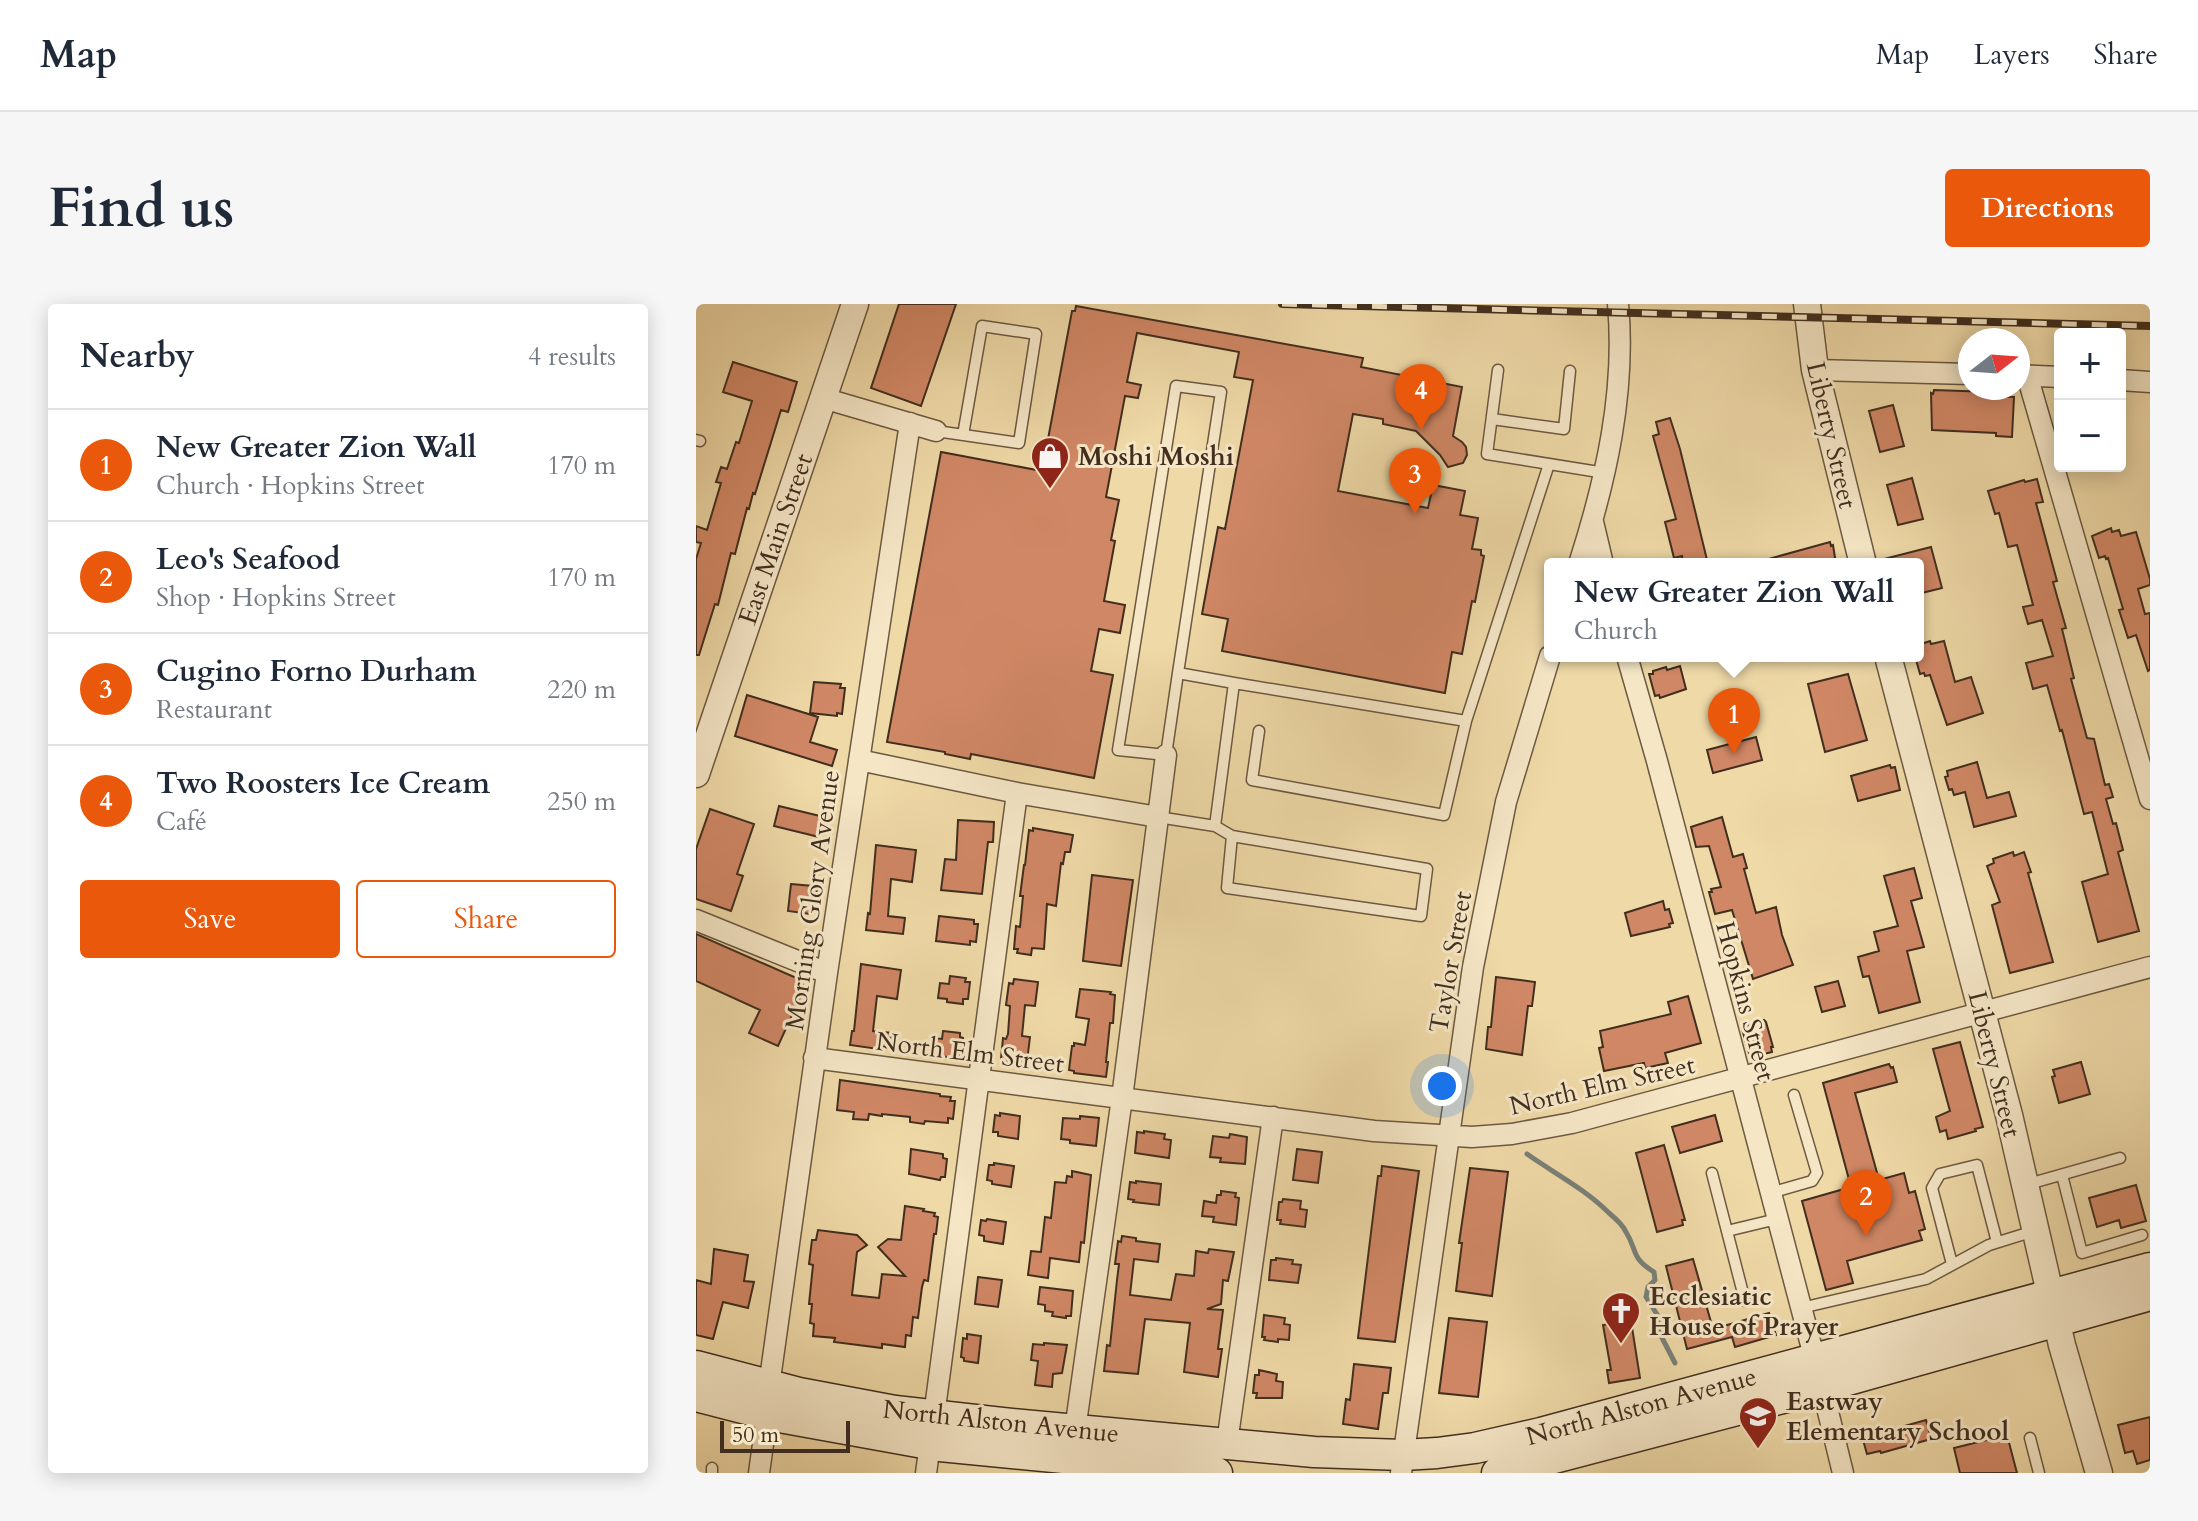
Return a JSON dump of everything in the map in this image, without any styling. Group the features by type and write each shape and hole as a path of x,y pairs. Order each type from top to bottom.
{"main road":[{"name":"North Alston Avenue","path":"2053,1309 2150,1268"},
{"name":"North Alston Avenue","path":"1497,1473 1819,1374 2053,1309 2150,1295"},
{"name":"North Alston Avenue","path":"696,1366 768,1400 930,1444 1071,1454 1217,1473"},
{"name":"North Alston Avenue","path":"1071,1454 1227,1443 1402,1464 1819,1374"},
{"name":"North Alston Avenue","path":"696,1396 768,1400"}],"street":[{"name":"East Main Street","path":"696,774 855,304"},
{"path":"1581,558 1605,473 1614,421 1620,355 1618,304"},
{"name":"Liberty Street","path":"1807,304 1815,370 1862,558"},
{"path":"1815,370 1958,374"},
{"path":"2030,375 2054,377"},
{"path":"2126,380 2150,382"},
{"path":"823,398 936,431"},
{"path":"2030,400 2150,799"},
{"name":"Morning Glory Avenue","path":"759,1473 814,1058 910,423"},
{"path":"1593,522 1602,558"},
{"name":"Taylor Street","path":"1402,1464 1473,967 1506,802 1548,662"},
{"name":"Hopkins Street","path":"1629,662 1843,1473"},
{"name":"Liberty Street","path":"1890,662 2009,1115 2053,1309 2099,1473"},
{"path":"1071,1454 1122,1098 1166,755"},
{"path":"859,760 1017,793 1158,817"},
{"path":"930,1444 1017,793"},
{"path":"696,920 827,973"},
{"name":"North Elm Street","path":"814,1058 1374,1131 1472,1137 1512,1134 1572,1123 2150,967"},
{"path":"1227,1443 1273,1117"}],"lane":[{"path":"936,431 963,435 1019,443 1036,334 982,326 963,435"},
{"path":"1498,370 1487,454 1605,473"},
{"path":"1492,419 1564,429 1570,371"},
{"path":"1176,386 1221,392 1178,673 1166,755 1118,750 1176,386"},
{"path":"1259,731 1252,780 1444,815 1466,721 1549,464"},
{"path":"1178,673 1466,721"},
{"path":"1215,826 1234,683"},
{"path":"1158,817 1215,826 1232,836 1427,869 1421,916 1227,888 1232,836"},
{"path":"1770,1193 1812,1181 1817,1173 1794,1095"},
{"path":"2023,1186 2120,1158"},
{"path":"1952,1264 1932,1188 1940,1174 1977,1165 1997,1242"},
{"path":"1712,1173 1745,1301"},
{"path":"2062,1175 2082,1253 2142,1235"},
{"path":"1727,1231 1777,1219"},
{"path":"1801,1308 1926,1279 1997,1242 2034,1231"},
{"path":"2030,1438 2039,1473"}],"building":[{"path":"899,304 956,304 921,406 871,388"},
{"path":"1076,306 1363,358 1361,367 1462,387 1453,436 1466,447 1467,455 1463,463 1448,467 1416,431 1383,424 1383,419 1353,414 1338,491 1428,508 1433,485 1465,491 1460,515 1478,518 1472,549 1481,550 1484,556 1462,654 1452,652 1445,693 1222,651 1228,619 1202,614 1218,527 1225,529 1253,380 1234,377 1239,352 1137,333 1127,382 1141,385 1138,398 1125,396 1106,497 1119,500 1104,601 1125,605 1120,633 1099,629 1091,671 1113,675 1094,778 971,754 970,759 887,742 941,452 1042,471 1072,311"},
{"path":"733,362 797,382 788,412 781,410 755,494 747,508 735,554 731,553 718,605 715,604 699,655 696,655 696,559 701,543 696,542 696,526 707,530 721,483 716,482 721,467 727,469 752,401 723,392"},
{"path":"1934,390 1958,391 1958,400 2014,400 2012,437 1996,436 1996,433 1932,430"},
{"path":"1893,405 1904,446 1880,452 1869,411"},
{"path":"1670,418 1707,558 1674,558 1665,522 1676,519 1653,436 1659,434 1656,422"},
{"path":"1912,478 1923,519 1898,525 1887,485"},
{"path":"2037,479 2043,502 2036,503 2057,581 2053,582 2066,628 2062,629 2074,678 2071,679 2087,738 2094,739 2105,785 2109,784 2113,797 2106,799 2123,850 2118,852 2139,931 2098,942 2082,882 2108,874 2092,812 2084,814 2047,685 2033,689 2026,663 2053,656 2042,620 2028,624 2023,607 2033,605 2017,545 2008,547 1999,513 1995,514 1988,491"},
{"path":"2111,528 2112,532 2119,530 2121,536 2136,532 2150,579 2150,585 2138,589 2145,614 2150,613 2148,671 2136,635 2128,638 2108,558 2099,558 2092,536"},
{"path":"1830,542 1835,558 1772,558"},
{"path":"1931,547 1942,588 1924,592 1924,558 1888,558"},
{"path":"1944,641 1955,682 1971,677 1983,713 1947,725 1930,675 1920,674 1917,662 1924,662 1924,643"},
{"path":"1680,666 1686,689 1660,698 1659,695 1655,696 1649,674 1666,667 1667,670"},
{"path":"1848,674 1867,740 1825,752 1808,684"},
{"path":"814,682 841,684 840,688 845,688 842,714 810,713"},
{"path":"747,695 818,717 810,742 837,750 832,766 735,736"},
{"path":"1756,737 1762,760 1713,773 1707,750"},
{"path":"1977,762 1987,798 2009,792 2016,816 1974,827 1965,792 1954,795 1945,777 1948,776 1947,771"},
{"path":"1890,765 1891,768 1895,767 1900,790 1858,801 1851,776"},
{"path":"779,806 824,817 819,837 774,826"},
{"path":"710,809 754,824 737,874 743,876 731,911 696,899 696,849"},
{"path":"1722,817 1733,857 1743,854 1756,913 1776,907 1793,965 1753,979 1732,910 1715,914 1709,892 1721,887 1709,846 1696,847 1691,827"},
{"path":"958,820 994,822 993,842 988,842 982,894 941,890 945,859 956,860"},
{"path":"1033,828 1073,835 1070,852 1065,852 1061,863 1056,906 1047,904 1044,949 1032,948 1031,955 1017,953 1018,949 1014,949 1016,926 1020,927 1023,896 1020,896 1029,830 1033,831"},
{"path":"876,845 916,850 912,882 891,879 888,916 905,918 903,934 866,930"},
{"path":"2013,852 2014,856 2024,852 2053,962 2010,973 1992,905 2000,902 1987,866 1994,863 1993,859"},
{"path":"1914,868 1922,898 1911,901 1924,947 1907,951 1920,1002 1879,1013 1869,976 1863,977 1858,957 1879,951 1874,932 1898,926 1884,876"},
{"path":"1092,875 1133,880 1121,966 1083,961"},
{"path":"791,884 817,889 815,912 788,911"},
{"path":"1663,901 1673,923 1669,924 1670,927 1631,936 1625,913"},
{"path":"939,916 974,920 974,924 978,924 976,942 970,941 970,945 936,941"},
{"path":"696,934 801,980 804,989 778,1046 749,1033 760,1010 696,981"},
{"path":"861,964 901,970 897,999 877,996 873,1031 892,1033 890,1048 850,1045"},
{"path":"950,976 966,978 965,982 970,982 968,999 963,999 963,1004 938,998 940,983 949,984"},
{"path":"1496,977 1535,982 1532,1006 1528,1006 1522,1055 1486,1049"},
{"path":"1014,979 1038,982 1035,1006 1025,1005 1022,1036 1030,1037 1027,1061 1017,1060 1017,1066 1003,1064 1004,1059 1001,1059 1003,1038 1006,1039 1008,1034 1010,1006 1006,1005 1009,983 1013,984"},
{"path":"1838,981 1845,1006 1822,1012 1815,987"},
{"path":"1080,989 1115,995 1106,1077 1069,1070 1072,1046 1074,1043 1085,1045 1089,1019 1076,1017"},
{"path":"1688,996 1701,1043 1665,1053 1668,1063 1645,1068 1644,1063 1604,1071 1599,1048 1603,1047 1600,1031 1671,1014 1668,1002"},
{"path":"1764,1020 1772,1052 1752,1057 1742,1029"},
{"path":"943,1031 960,1033 963,1038 961,1055 957,1055 957,1059 932,1054 934,1038 942,1039"},
{"path":"1960,1042 1983,1127 1948,1139 1946,1130 1940,1132 1936,1117 1950,1111 1933,1049"},
{"path":"2081,1062 2090,1094 2059,1103 2053,1070"},
{"path":"1889,1064 1893,1067 1897,1082 1855,1093 1879,1180 1904,1173 1909,1193 1915,1191 1925,1229 1919,1231 1922,1240 1847,1261 1853,1283 1826,1290 1802,1201 1851,1187 1823,1083"},
{"path":"840,1080 951,1097 950,1101 955,1101 953,1119 948,1118 948,1123 925,1121 924,1124 910,1122 910,1117 869,1114 868,1120 853,1119 854,1112 837,1110"},
{"path":"1000,1113 1020,1116 1018,1139 998,1136 998,1132 993,1132 995,1115 1000,1116"},
{"path":"1715,1115 1722,1141 1680,1153 1672,1127"},
{"path":"1080,1116 1099,1118 1096,1146 1061,1139 1063,1118 1080,1119"},
{"path":"1137,1132 1165,1134 1164,1139 1171,1140 1169,1158 1135,1153"},
{"path":"1230,1134 1247,1137 1245,1164 1220,1162 1221,1158 1210,1157 1213,1136 1229,1138"},
{"path":"1664,1145 1685,1220 1682,1220 1683,1225 1657,1232 1636,1153"},
{"path":"911,1149 943,1154 943,1158 947,1159 945,1177 940,1180 909,1174"},
{"path":"1297,1149 1322,1152 1318,1183 1293,1180"},
{"path":"989,1165 1014,1166 1011,1187 992,1184 987,1180"},
{"path":"1382,1166 1419,1171 1395,1342 1358,1338 1378,1176 1381,1176"},
{"path":"1470,1168 1508,1172 1492,1296 1456,1291 1462,1243 1459,1243"},
{"path":"1072,1171 1091,1175 1079,1262 1050,1258 1048,1278 1028,1275 1031,1251 1041,1252 1045,1217 1051,1218 1055,1182 1066,1183 1067,1176 1072,1177"},
{"path":"1130,1182 1161,1184 1159,1205 1128,1199"},
{"path":"2136,1185 2146,1221 2121,1228 2119,1220 2097,1227 2089,1198"},
{"path":"1221,1191 1236,1193 1235,1197 1239,1198 1236,1225 1213,1222 1214,1217 1202,1216 1204,1201 1216,1203"},
{"path":"1283,1199 1301,1201 1300,1209 1307,1210 1305,1227 1280,1224 1281,1220 1277,1220 1279,1202"},
{"path":"905,1206 924,1209 938,1217 928,1281 924,1280 918,1318 913,1317 911,1336 906,1335 905,1347 882,1344 882,1348 813,1336 814,1324 810,1323 812,1304 809,1304 813,1265 809,1264 812,1240 816,1240 818,1230 857,1235 867,1245 857,1252 852,1295 879,1298 882,1274 905,1276 878,1247 888,1239 901,1240"},
{"path":"981,1220 1006,1222 1003,1244 984,1241 984,1236 979,1235"},
{"path":"1122,1236 1160,1244 1158,1262 1134,1259 1130,1295 1171,1300 1176,1274 1194,1276 1196,1251 1234,1252 1228,1281 1223,1280 1221,1304 1207,1309 1223,1310 1218,1377 1184,1372 1190,1323 1145,1319 1138,1374 1104,1371 1107,1345 1110,1346 1119,1264 1115,1264 1118,1241 1121,1242"},
{"path":"714,1249 748,1255 744,1281 754,1282 748,1308 723,1302 713,1339 696,1335 696,1280 711,1284"},
{"path":"1693,1259 1713,1329 1769,1313 1776,1335 1735,1347 1732,1337 1687,1349 1666,1266"},
{"path":"1271,1260 1293,1260 1292,1264 1301,1265 1298,1283 1269,1280"},
{"path":"978,1277 1002,1280 998,1307 975,1304"},
{"path":"1040,1287 1073,1291 1071,1316 1052,1316 1053,1312 1045,1311 1045,1305 1038,1304"},
{"path":"1264,1315 1285,1318 1284,1324 1290,1325 1289,1340 1264,1340"},
{"path":"1449,1318 1487,1322 1478,1397 1439,1393"},
{"name":"Ecclesiatic House of Prayer","path":"1631,1321 1640,1378 1609,1383 1607,1370 1611,1370 1603,1325"},
{"path":"967,1334 981,1336 978,1363 964,1361 961,1357 963,1338 967,1339"},
{"path":"1033,1344 1067,1345 1062,1373 1053,1374 1052,1387 1035,1385 1038,1361 1031,1360"},
{"path":"1354,1364 1391,1368 1388,1393 1383,1393 1378,1429 1343,1424 1346,1399 1350,1400"},
{"path":"1259,1370 1277,1374 1276,1381 1283,1382 1282,1398 1256,1398 1257,1393 1253,1393 1255,1375 1259,1375"},
{"path":"2150,1417 2150,1460 2137,1464 2133,1451 2125,1453 2118,1425"},
{"path":"1926,1420 1931,1439 1867,1454 1863,1440"},
{"path":"2007,1435 2017,1473 1960,1473 1954,1448"}],"waterway":[{"path":"1527,1154 1590,1196 1623,1227 1638,1258 1654,1272 1655,1280 1648,1287 1646,1297 1658,1316 1658,1330 1675,1363"}],"railway":[{"path":"1282,304 2150,326"}],"place":[{"name":"Two Roosters Ice Cream","path":"1421,430"},
{"name":"Moshi Moshi","path":"1050,490"},
{"name":"Cugino Forno Durham","path":"1415,514"},
{"name":"New Greater Zion Wall","path":"1734,754"},
{"name":"Leo's Seafood","path":"1866,1236"},
{"name":"Ecclesiatic House of Prayer","path":"1621,1345"},
{"name":"Eastway Elementary School","path":"1758,1450"}]}
